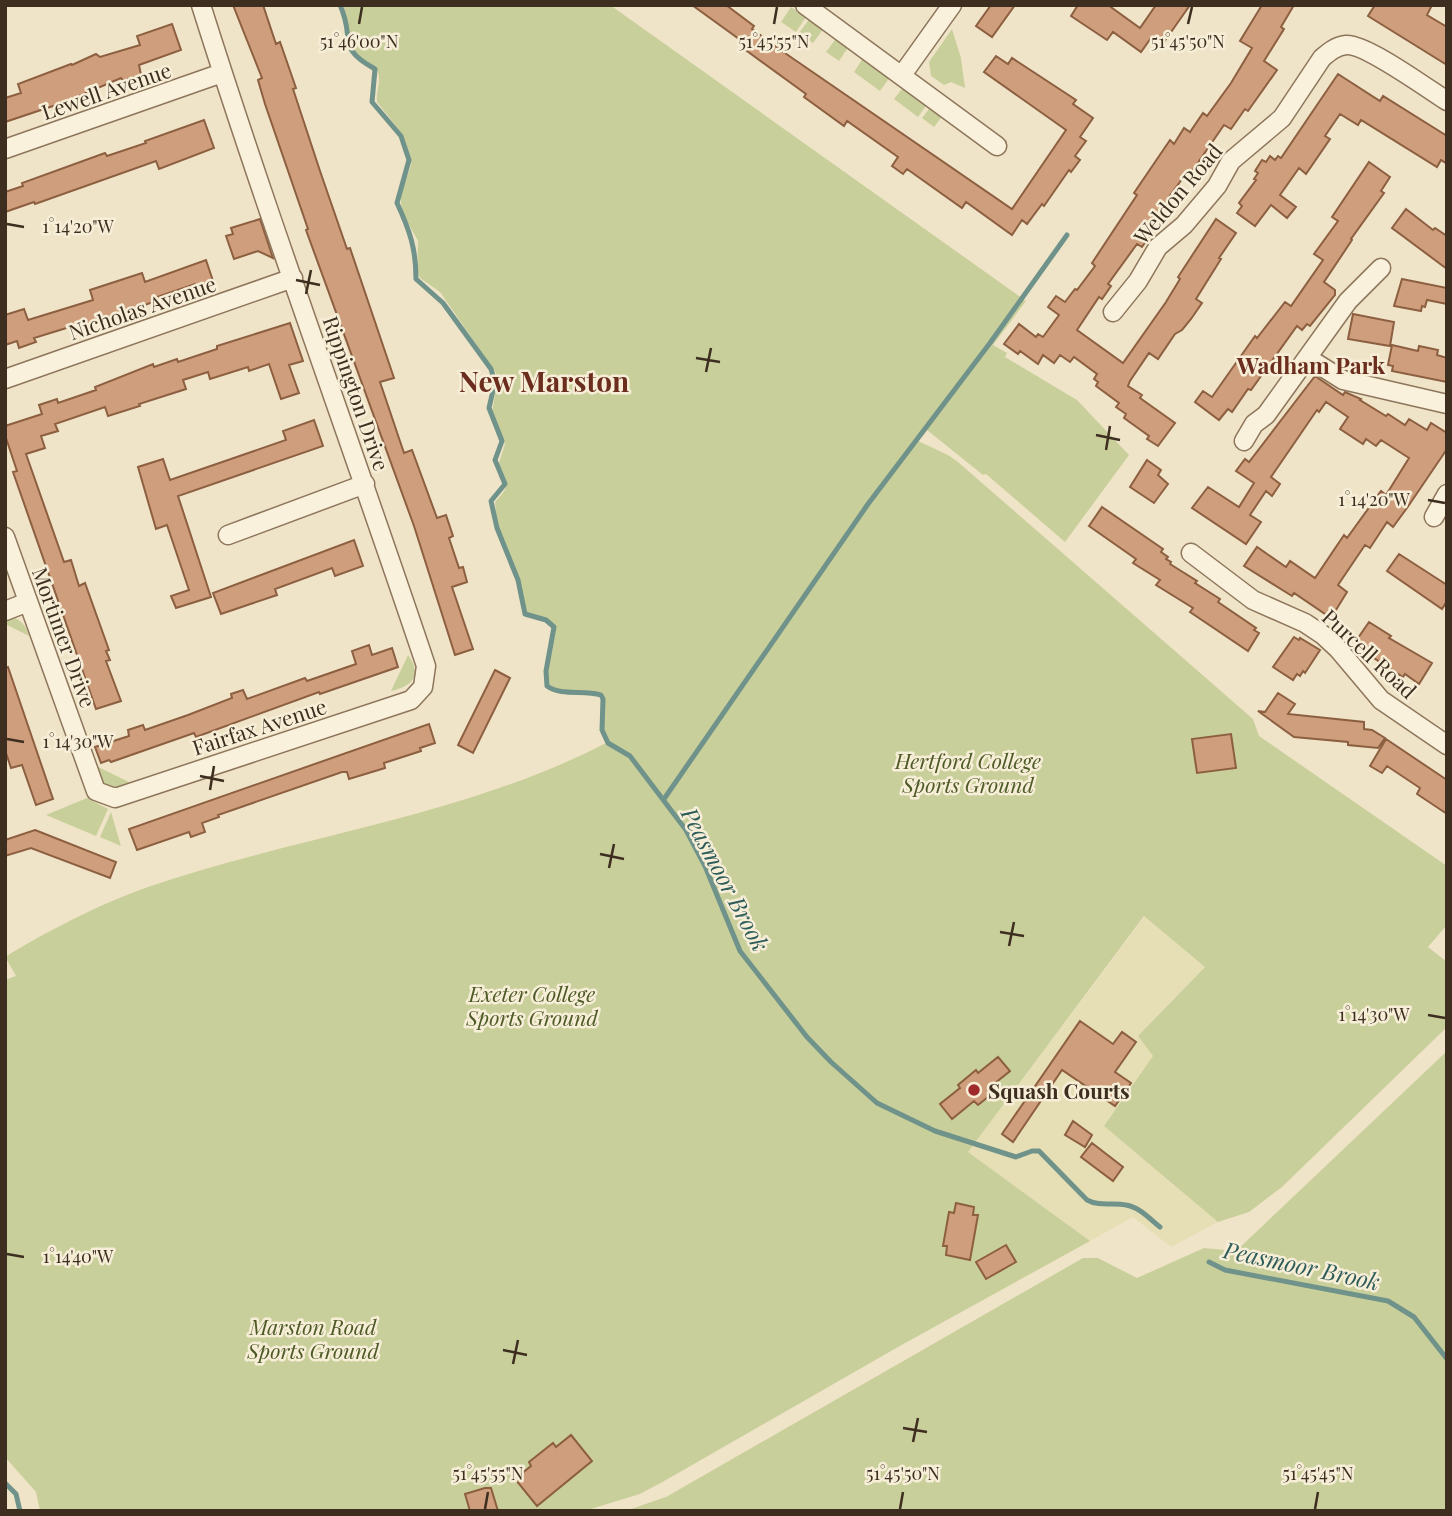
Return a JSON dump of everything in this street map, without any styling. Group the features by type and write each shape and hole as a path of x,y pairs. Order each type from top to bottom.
{"street":[{"name":"Rippington Drive","path":"201,5 426,666 426,678"},
{"path":"805,5 997,146"},
{"path":"902,75 952,5"},
{"name":"Weldon Road","path":"1113,312 1138,281 1158,247 1192,215 1217,186 1231,161 1282,118 1322,58 1329,52 1346,45 1365,50 1447,101"},
{"name":"Lewell Avenue","path":"5,149 222,73"},
{"path":"1244,441 1254,424 1266,415 1349,301 1381,268"},
{"name":"Nicholas Avenue","path":"5,379 293,278"},
{"path":"1308,358 1343,380 1447,404"},
{"path":"228,535 365,484"},
{"path":"1434,517 1447,494"},
{"name":"Mortimer Drive","path":"5,537 96,791"},
{"name":"Purcell Road","path":"1191,553 1253,600 1305,623 1322,635 1338,649 1381,700 1447,745"},
{"path":"5,611 28,602"},
{"name":"Fairfax Avenue","path":"96,791 115,798 411,700 423,687 426,678"}],"shaded area":[{"path":"1145,916 1205,967 1138,1036 1153,1056 1104,1126 1218,1222 1171,1247 1133,1217 1090,1241 968,1152"}],"green space":[{"path":"343,5 610,5 1026,301 993,345 1007,353 1005,357 1077,400 1129,455 1065,542 986,474 983,475 927,430 918,441 958,462 1253,719 1259,736 1447,866 1447,925 1428,947 1447,962 1447,1027 1282,1187 1249,1212 1218,1222 1104,1126 1153,1056 1138,1036 1205,967 1144,916 968,1152 1090,1241 666,1480 640,1494 584,1511 40,1511 36,1492 5,1457 5,980 16,976 5,957 75,918 148,887 497,789 553,768 608,742 602,730 601,695 559,691 547,686 546,671 554,627 546,621 525,614 522,591 497,528 495,502 504,492 506,485 498,466 505,444 492,412 497,384 496,373 440,292 420,278 417,271 418,241 403,214 401,204 401,194 411,165 407,146 403,135 377,102 379,80 376,68 358,57 351,49"},
{"path":"791,7 806,17 796,32 781,22"},
{"path":"810,18 824,28 813,43 799,33"},
{"path":"952,29 961,58 965,88 951,82 944,85 931,76 929,62"},
{"path":"837,37 849,46 839,61 826,52"},
{"path":"863,58 890,77 880,91 854,72"},
{"path":"905,85 928,103 918,117 894,99"},
{"path":"932,105 943,115 934,127 922,118"},
{"path":"5,614 21,622 29,636 5,624"},
{"path":"408,655 415,669 413,679 405,686 391,691"},
{"path":"92,764 129,782 118,789 107,786 100,781"},
{"path":"87,798 108,809 96,836 46,815"},
{"path":"111,812 121,846 100,837"},
{"path":"1447,1051 1447,1511 625,1511 666,1497 1083,1258 1098,1258 1137,1278 1204,1248 1236,1251"}],"building":[{"path":"233,5 263,5 276,44 280,42 320,171 347,249 350,248 394,378 380,382 404,453 412,450 437,518 446,515 453,536 449,538 459,568 463,567 467,582 452,587 473,649 455,655 414,526 306,230 308,229 258,80 262,78"},
{"path":"692,5 726,5 782,51 1012,209 1066,130 984,72 996,56 1008,64 1012,58 1076,100 1073,104 1093,118 1080,137 1086,141 1075,156 1080,160 1071,172 1069,170 1044,206 1042,204 1027,224 1022,220 1012,235 966,202 962,208 907,169 903,174 892,166 898,157 847,121 844,126 804,97 806,94 747,51 750,47"},
{"path":"991,5 1015,5 992,37 976,26"},
{"path":"1078,5 1108,5 1140,28 1156,5 1190,5 1162,45 1151,38 1141,52 1113,32 1107,40 1071,16"},
{"path":"1262,5 1294,5 1281,27 1284,29 1264,61 1277,70 1248,111 1245,109 1231,129 1224,125 1188,177 1185,175 1169,197 1172,199 1142,247 1137,244 1108,284 1111,286 1102,299 1099,297 1077,330 1123,363 1166,302 1180,279 1178,277 1216,219 1236,233 1196,299 1202,303 1191,319 1175,334 1158,359 1149,353 1128,386 1175,423 1158,446 1124,418 1126,414 1116,407 1119,403 1096,386 1098,382 1094,379 1097,374 1074,357 1070,362 1060,355 1054,363 1043,355 1038,364 1004,344 1019,324 1036,337 1038,334 1043,337 1059,315 1048,307 1056,296 1065,302 1095,266 1092,263 1170,140 1174,144 1184,128 1190,132 1203,113 1207,116 1231,83 1252,48 1240,41"},
{"path":"1375,5 1432,5 1427,15 1447,27 1447,65 1368,16"},
{"path":"172,24 181,50 139,65 141,75 123,81 121,78 65,102 5,122 5,98 21,93 18,84 96,54 100,57 140,45 137,36"},
{"path":"1338,74 1380,101 1383,96 1447,136 1447,164 1441,160 1437,167 1361,120 1358,125 1340,114 1325,136 1330,139 1306,174 1299,168 1280,195 1296,207 1287,218 1271,205 1255,226 1237,213 1242,206 1239,203 1256,180 1254,179 1258,173 1255,171 1262,160 1266,162 1270,156 1275,160 1278,156 1281,158"},
{"path":"204,120 214,148 159,169 156,161 5,212 5,192 23,186 22,183 105,153 107,156 146,143 145,141"},
{"path":"1369,162 1390,177 1381,191 1384,193 1324,282 1335,290 1335,295 1310,326 1307,324 1302,330 1297,326 1251,390 1248,389 1232,412 1228,409 1219,420 1195,402 1203,391 1212,397 1255,336 1257,338 1285,302 1291,306 1323,260 1314,254 1338,221 1332,217"},
{"path":"1406,209 1433,230 1435,228 1447,236 1447,269 1392,228"},
{"path":"260,219 273,258 258,251 234,259 226,236 233,234 231,228"},
{"path":"206,260 213,281 157,297 159,300 76,329 73,326 34,338 36,342 19,348 17,341 5,345 5,315 24,309 28,320 93,300 90,290 142,273 145,282"},
{"path":"1402,279 1447,288 1447,304 1427,300 1421,311 1394,306"},
{"path":"1353,314 1394,322 1390,346 1348,339"},
{"path":"290,323 303,361 289,365 299,393 281,399 269,364 249,371 248,367 210,379 208,372 183,380 186,389 139,404 140,406 108,416 105,407 55,424 58,431 41,436 45,448 26,454 64,562 71,560 79,586 85,583 109,650 106,651 110,660 106,661 121,701 96,709 13,472 17,471 5,435 5,426 42,414 39,405 57,399 58,403 96,390 95,387 153,364 154,367 177,359 178,362 217,349 217,346"},
{"path":"1392,345 1418,351 1419,346 1438,350 1437,355 1447,358 1447,382 1392,371 1393,366 1388,365"},
{"path":"1315,376 1343,395 1345,392 1361,399 1405,425 1409,419 1427,430 1431,423 1447,433 1447,449 1407,508 1393,527 1387,522 1370,548 1365,545 1338,585 1347,592 1331,618 1294,593 1292,596 1244,566 1257,547 1286,567 1290,561 1315,578 1344,535 1347,538 1381,491 1386,495 1409,458 1381,440 1376,446 1366,439 1363,444 1340,429 1348,417 1326,402 1319,412 1317,410 1271,477 1280,484 1272,496 1266,491 1250,515 1261,522 1246,544 1192,508 1208,487 1239,507 1254,483 1236,471 1245,459 1249,462"},
{"path":"314,420 323,446 178,496 211,597 176,608 171,596 189,590 167,525 156,529 138,467 163,459 170,480 286,440 283,431"},
{"path":"1147,460 1161,470 1158,475 1168,484 1154,503 1130,487"},
{"path":"1102,507 1163,549 1161,552 1168,557 1166,559 1170,564 1197,581 1195,583 1220,599 1218,602 1256,628 1254,630 1259,633 1248,651 1190,612 1193,608 1156,585 1160,580 1133,563 1136,559 1089,526"},
{"path":"354,540 363,566 335,576 332,568 275,589 277,595 221,614 213,593"},
{"path":"1399,554 1447,585 1447,601 1442,609 1387,571"},
{"path":"1369,622 1391,636 1389,638 1432,663 1419,684 1405,674 1403,677 1360,649 1363,645 1356,641"},
{"path":"1294,637 1320,650 1305,673 1303,671 1300,676 1297,674 1293,680 1273,667"},
{"path":"369,645 372,655 392,648 398,667 320,694 319,692 196,737 194,733 111,762 109,760 101,763 95,747 129,736 128,730 143,725 145,730 232,698 231,694 243,690 247,699 305,678 307,681 356,664 352,651"},
{"path":"8,667 53,799 36,805 22,765 11,768 5,750 5,668"},
{"path":"495,670 510,678 473,753 458,745"},
{"path":"1278,693 1295,704 1288,714 1364,722 1364,729 1372,730 1385,738 1378,748 1294,737 1258,711 1265,712"},
{"path":"429,724 435,743 420,748 421,751 384,763 385,768 349,779 347,772 342,772 218,815 219,817 202,823 205,832 191,837 189,832 137,850 129,829"},
{"path":"1231,734 1236,768 1197,773 1192,739"},
{"path":"1386,739 1447,780 1447,814 1417,794 1420,788 1387,766 1382,773 1370,766"},
{"path":"35,830 116,862 110,878 31,848 5,856 5,840"},
{"path":"1080,1021 1113,1044 1122,1032 1136,1042 1115,1072 1131,1083 1115,1106 1062,1070 1013,1142 1002,1134"},
{"name":"Squash Courts","path":"998,1057 1010,1071 989,1088 993,1093 978,1105 974,1101 952,1119 940,1104 960,1088 958,1085 976,1070 978,1073"},
{"path":"1073,1121 1092,1135 1085,1147 1065,1135"},
{"path":"1092,1143 1123,1167 1113,1181 1081,1157"},
{"path":"956,1203 974,1207 973,1215 978,1215 970,1260 946,1255 947,1246 943,1246 949,1212 954,1213"},
{"path":"1006,1245 1016,1262 986,1279 976,1262"},
{"path":"571,1435 592,1461 537,1506 515,1479 531,1466 529,1462 553,1443 556,1447"},
{"path":"491,1488 498,1511 470,1511 465,1494"}],"waterway":[{"name":"Peasmoor Brook","path":"340,5 351,48 355,55 375,69 372,102 401,136 409,160 397,203 411,240 416,279 443,303 491,369 495,382 489,408 502,441 495,460 505,484 491,501 497,528 518,580 525,614 546,620 554,627 546,671 547,686 559,691 601,695 602,730 608,743 630,756 686,830 705,866 740,951 807,1037 877,1103 935,1131 1016,1157 1039,1151 1087,1200 1131,1206 1160,1227"},
{"path":"664,799 868,504 990,343 1067,235"},
{"name":"Peasmoor Brook","path":"1209,1262 1225,1270 1388,1301 1414,1317 1447,1359"},
{"path":"5,1483 16,1494 20,1511"}],"place":[{"name":"Squash Courts","path":"974,1090"}],"district":[{"name":"Wadham Park","path":"1311,364"},
{"name":"New Marston","path":"544,380"}],"park label":[{"name":"Hertford College Sports Ground","path":"968,772"},
{"name":"Exeter College Sports Ground","path":"532,1005"},
{"name":"Marston Road Sports Ground","path":"313,1338"}]}
